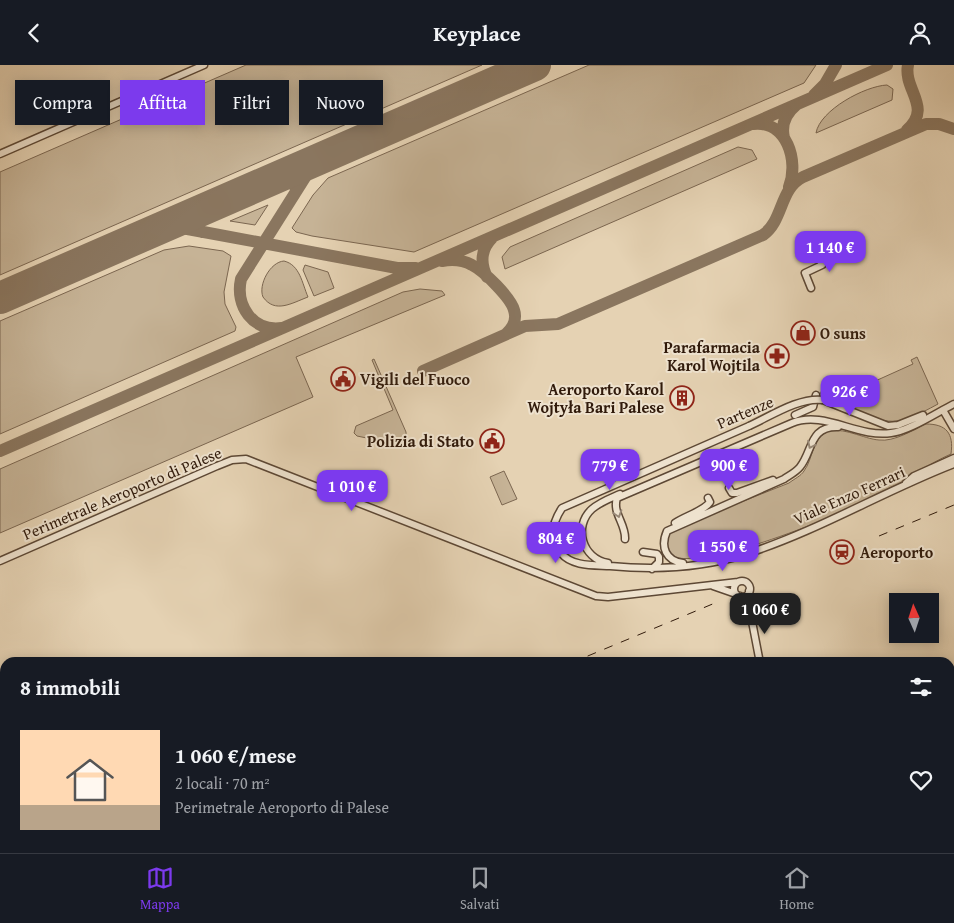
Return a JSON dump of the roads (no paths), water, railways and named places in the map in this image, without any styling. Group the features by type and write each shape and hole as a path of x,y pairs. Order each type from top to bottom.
{"street":[{"path":"0,154 204,65"},
{"path":"811,288 805,273 822,265 820,260"},
{"path":"795,415 813,407 816,395"},
{"name":"Partenze","path":"636,568 574,562 562,555 554,541 553,525 562,508 599,490 812,399 823,400 888,427 954,405"},
{"path":"625,539 625,532 616,509 618,498 801,420 815,420 877,434 890,433 954,405"},
{"path":"944,411 954,429"},
{"path":"670,528 784,479 793,473 805,459 810,442 817,435 827,429 852,428"},
{"name":"Perimetrale Aeroporto di Palese","path":"0,561 232,460 246,459 596,596 608,597 738,582"},
{"name":"Viale Enzo Ferrari","path":"636,568 652,569 723,560 760,549 901,487 953,460"},
{"path":"729,489 732,493 737,493 793,473"},
{"path":"636,568 603,562 594,558 584,545 583,521 591,509 643,485"},
{"path":"692,564 674,562 667,555 663,542 670,528 685,516 707,506 710,502 708,498"},
{"path":"644,552 657,554 659,557 659,561 652,569"},
{"path":"750,611 734,588 738,582 746,583 749,591 750,611 759,657"},
{"name":"Perimetrale Aeroporto di Palese","path":"710,585 738,595"},
{"path":"738,595 744,596 749,591"}],"railway":[{"path":"879,536 954,505"},
{"path":"585,657 715,603"}],"place":[{"name":"O suns","path":"803,333"},
{"name":"Parafarmacia Karol Wojtila","path":"777,356"},
{"name":"Vigili del Fuoco","path":"343,379"},
{"name":"Aeroporto Karol Wojtyła Bari Palese","path":"682,398"},
{"name":"Polizia di Stato","path":"492,441"},
{"name":"Aeroporto","path":"842,552"}]}
